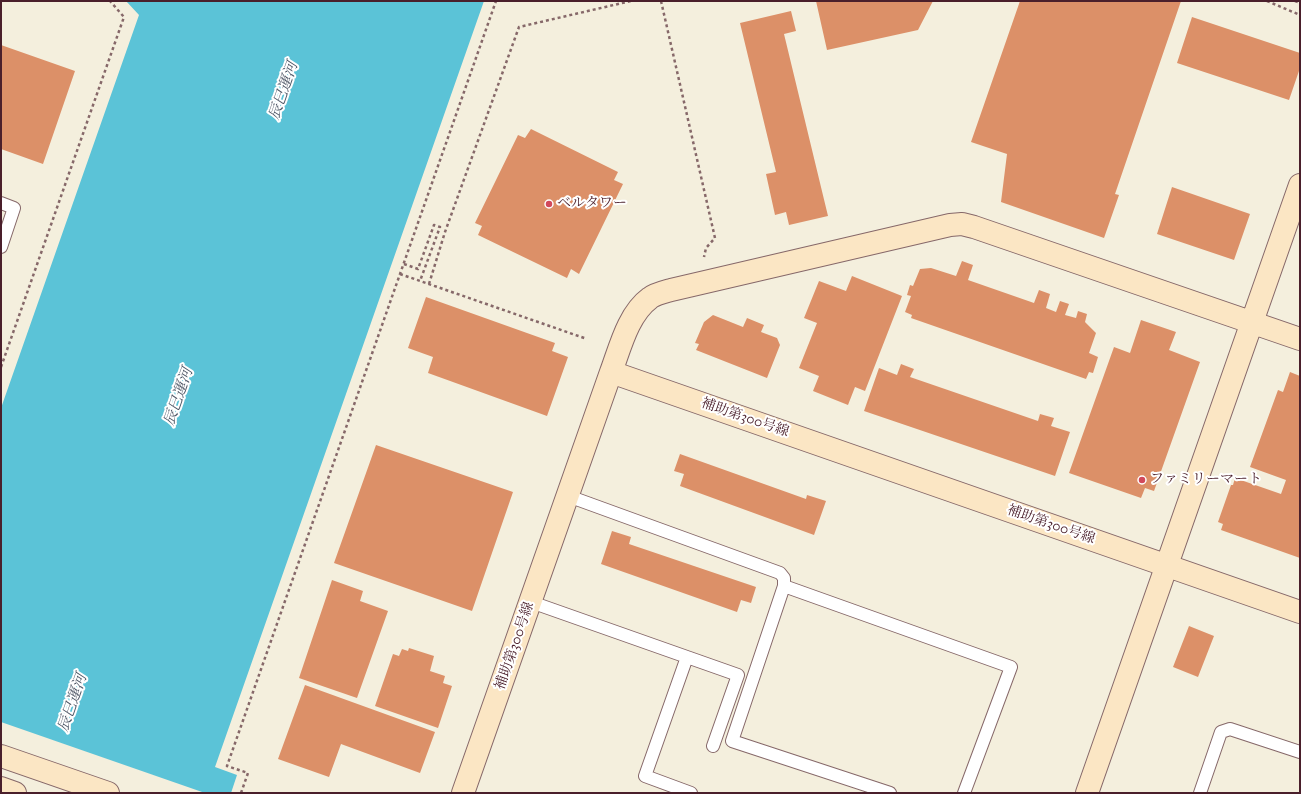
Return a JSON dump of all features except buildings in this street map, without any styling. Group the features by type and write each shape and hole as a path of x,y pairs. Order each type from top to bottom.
{"street":[{"path":"1087,793 1300,186"},
{"path":"611,372 628,328 637,311 650,297 670,290 950,225 962,224 1300,339"},
{"name":"補助第300号線","path":"463,793 611,372 1300,612"},
{"path":"1,756 108,793"},
{"path":"1,788 15,793"}],"lane":[{"path":"1,203 14,208 1,247"},
{"path":"568,496 780,573 784,578 784,586 732,741 890,793"},
{"path":"784,586 1011,667 964,793"},
{"path":"531,602 738,675 713,746"},
{"path":"687,657 645,776 691,793"},
{"path":"1200,793 1221,732 1230,729 1300,752"}],"path":[{"path":"1,367 124,17 110,1"},
{"path":"241,793 248,773 227,766 496,1"},
{"path":"429,284 445,232 519,27 631,1"},
{"path":"661,1 715,238 706,248 704,257"},
{"path":"1267,1 1300,15"},
{"path":"1295,1 1300,3"},
{"path":"404,264 418,269 434,225 440,227 420,281"},
{"path":"400,274 587,339"}],"water":[{"name":"辰巳運河","path":"126,1 484,1 215,767 237,775 231,793 1,793 1,408 139,15"}],"pier":[{"path":"1,722 205,793 1,793"}],"place":[{"name":"ベルタワー","path":"549,204"},
{"name":"ファミリーマート","path":"1142,480"}]}
